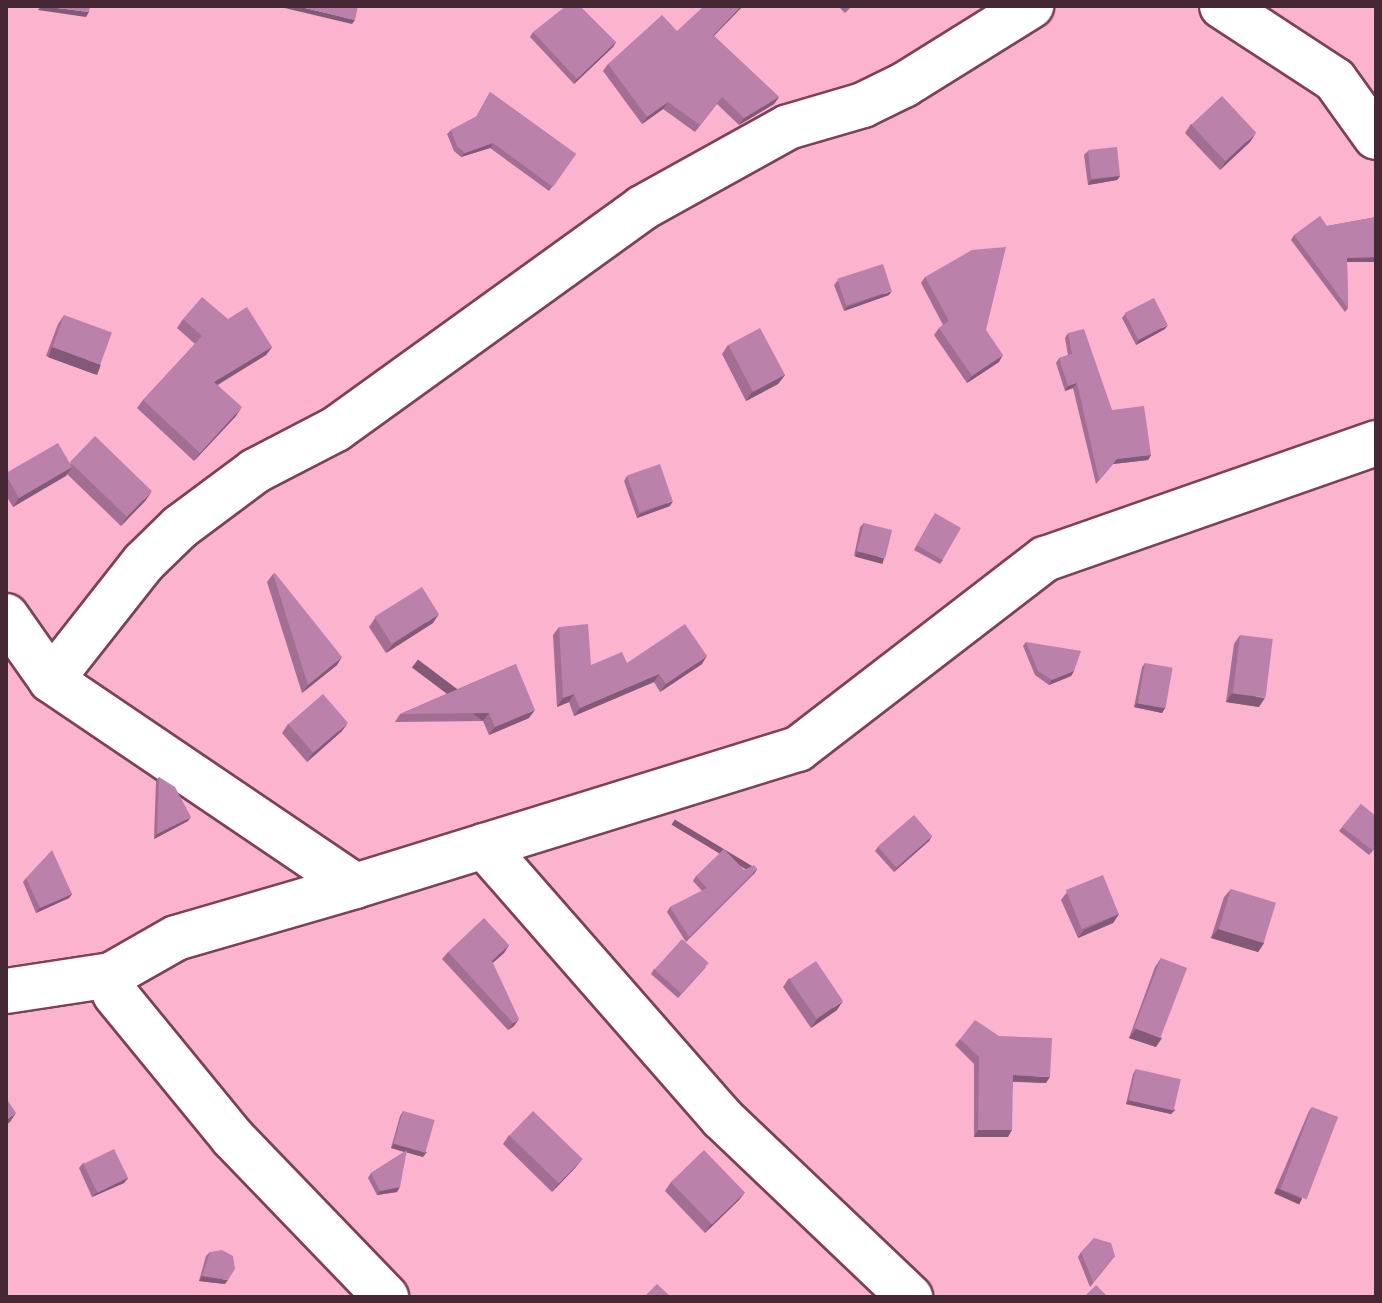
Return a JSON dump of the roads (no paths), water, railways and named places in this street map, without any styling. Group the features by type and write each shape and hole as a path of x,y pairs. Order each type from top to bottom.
{"street":[{"path":"51,680 144,562 180,527 255,471 336,429 504,303 654,201 788,127 863,105 904,85 1031,6"},
{"path":"1222,6 1335,80 1376,137"},
{"path":"6,991 111,975 176,938 798,749 1045,559 1376,443"},
{"path":"6,616 51,680 355,886"},
{"path":"484,846 722,1118 910,1297"},
{"path":"111,975 115,994 233,1138 386,1297"}]}
